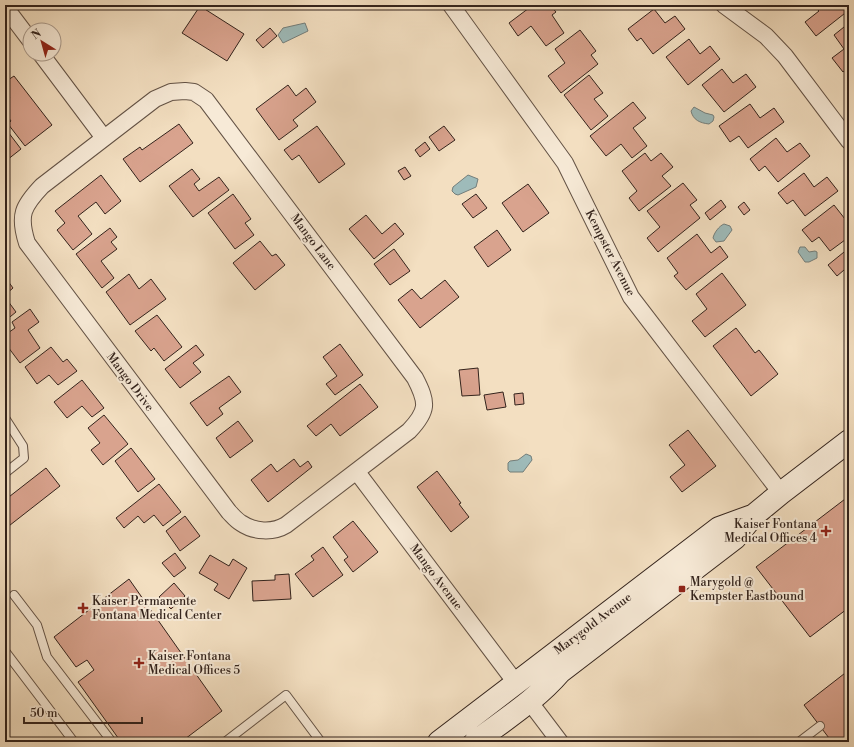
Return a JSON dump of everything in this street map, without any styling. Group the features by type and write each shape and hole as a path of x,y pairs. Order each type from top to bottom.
{"street":[{"name":"Kempster Avenue","path":"451,5 565,163 631,297 780,493"},
{"path":"724,5 766,36 785,56 849,141"},
{"path":"5,7 22,29"},
{"path":"47,62 104,138"},
{"name":"Mango Lane","path":"104,138 163,95 171,92 194,92 206,100 420,387 423,396 424,411 418,421 409,432 357,472"},
{"name":"Mango Drive","path":"104,138 42,186 30,198 24,209 22,217 24,235 27,243 181,450 233,516 241,523 263,531 280,528 286,525 357,472"},
{"name":"Marygold Avenue","path":"475,742 550,684 560,672 735,538 754,516 780,493 849,441"},
{"name":"Mango Avenue","path":"357,472 516,683"},
{"name":"Marygold Avenue","path":"439,742 718,528 754,516"},
{"path":"454,742 492,714 505,708 529,701 543,677 554,665 668,579 690,550"},
{"path":"529,701 560,742"}],"lane":[{"path":"5,418 24,446 24,458 5,472"},
{"path":"14,595 37,625 47,657 112,742"},
{"path":"5,651 74,742"},
{"path":"225,742 286,695 321,742"},
{"path":"799,742 820,726"}],"water":[{"path":"305,23 308,31 283,43 278,35 283,28"},
{"path":"694,107 705,113 713,115 713,121 709,124 697,120 693,117 691,111"},
{"path":"468,175 478,179 476,187 458,195 455,194 452,191 453,187"},
{"path":"724,224 730,226 732,230 724,241 716,242 713,238 714,234"},
{"path":"800,247 805,247 809,252 817,252 817,258 809,262 805,262 798,252"},
{"path":"526,454 531,456 532,460 523,472 510,472 508,470 508,463 510,461 518,460"}],"building":[{"path":"533,5 550,5 556,12 552,15 564,33 546,46 531,26 518,36 509,23"},
{"path":"813,5 845,5 849,10 816,36 805,22 819,11"},
{"path":"200,6 244,34 227,61 182,33"},
{"path":"654,9 665,23 675,16 685,29 653,54 641,38 637,41 628,29"},
{"path":"849,23 849,67 843,72 832,58 844,49 834,35"},
{"path":"270,28 277,36 263,48 256,40"},
{"path":"580,30 596,51 591,55 598,64 561,93 548,76 565,63 555,49"},
{"path":"689,39 700,54 710,46 720,59 688,85 666,57"},
{"path":"722,69 733,83 746,74 756,87 724,112 702,85"},
{"path":"589,75 603,93 594,99 608,116 591,130 564,95"},
{"path":"14,76 52,125 25,146 8,124 11,121 5,113 5,102 10,98 5,92 5,82"},
{"path":"288,85 296,96 306,88 316,102 293,120 298,126 279,140 256,109"},
{"path":"633,102 646,118 633,128 647,146 632,158 621,144 606,156 590,136"},
{"path":"750,104 760,118 774,108 784,122 748,148 739,136 730,142 719,126"},
{"path":"179,124 193,143 140,182 123,159 140,147 142,150"},
{"path":"317,126 345,164 319,183 299,155 292,160 284,150"},
{"path":"444,126 455,140 439,151 429,137"},
{"path":"5,128 21,149 7,160 5,158"},
{"path":"776,138 787,152 800,143 810,156 778,182 765,166 759,171 750,159"},
{"path":"425,142 430,149 420,157 415,150"},
{"path":"645,153 651,161 661,153 673,167 662,176 671,186 639,211 629,198 637,191 622,171"},
{"path":"405,167 411,176 404,180 398,171"},
{"path":"192,169 200,179 194,184 199,191 219,177 229,190 193,217 169,186"},
{"path":"804,173 814,187 827,177 838,191 805,216 793,200 787,204 778,193"},
{"path":"101,175 121,201 105,214 96,202 78,216 92,234 73,250 57,230 65,223 55,211"},
{"path":"683,183 697,200 690,205 700,218 658,252 647,238 660,227 647,211"},
{"path":"528,184 549,213 523,232 502,203"},
{"path":"233,194 251,219 245,223 254,235 235,249 208,213"},
{"path":"476,194 487,208 473,218 462,204"},
{"path":"721,200 726,207 710,220 705,213"},
{"path":"744,202 750,210 744,215 738,207"},
{"path":"834,205 845,219 849,216 849,237 830,251 819,237 812,242 802,230"},
{"path":"366,215 382,234 395,223 404,234 374,259 349,229"},
{"path":"110,228 117,237 111,242 117,249 101,261 114,278 102,288 76,254"},
{"path":"497,230 511,250 488,267 474,247"},
{"path":"697,234 711,253 720,246 728,257 686,290 674,276 678,273 667,258"},
{"path":"260,241 272,256 276,254 285,265 255,290 233,263"},
{"path":"849,248 849,277 844,270 837,276 828,265"},
{"path":"394,249 410,271 390,285 374,264"},
{"path":"722,273 746,305 705,337 692,321 707,309 696,294"},
{"path":"129,274 139,289 151,279 166,299 130,325 106,292"},
{"path":"5,277 13,288 5,295"},
{"path":"445,280 459,297 420,328 398,300 412,289 421,299"},
{"path":"5,297 16,312 5,321"},
{"path":"30,309 39,322 28,330 40,348 20,363 5,343 5,335 15,328 12,322"},
{"path":"157,315 182,347 164,361 154,348 151,351 135,331"},
{"path":"736,328 755,353 759,350 778,374 751,396 713,346"},
{"path":"340,344 363,375 335,395 326,384 337,376 323,357"},
{"path":"196,345 204,355 193,363 201,372 180,388 165,369"},
{"path":"51,347 63,362 67,359 77,371 58,385 49,375 37,384 25,367"},
{"path":"478,368 480,395 462,396 459,370"},
{"path":"229,376 241,392 219,408 223,414 207,426 190,403"},
{"path":"82,380 104,408 92,417 82,406 67,418 54,402"},
{"path":"360,384 378,407 340,436 331,424 316,436 307,426"},
{"path":"503,392 506,407 487,410 484,395"},
{"path":"523,393 524,404 515,405 514,394"},
{"path":"104,415 128,444 103,465 91,450 100,443 88,428"},
{"path":"238,421 253,441 230,458 216,438"},
{"path":"688,430 716,466 682,492 670,477 685,465 669,445"},
{"path":"131,448 155,479 138,492 115,461"},
{"path":"294,459 300,467 308,461 312,467 268,502 251,480 271,464 277,472"},
{"path":"46,468 60,486 5,529 5,500"},
{"path":"437,471 461,503 459,504 469,517 451,532 417,487"},
{"path":"159,484 181,512 163,526 154,515 144,523 138,516 124,528 116,518"},
{"name":"Kaiser Fontana Medical Offices 4","path":"849,496 849,609 810,637 756,567"},
{"path":"185,516 200,536 180,551 166,531"},
{"path":"353,521 378,552 353,572 344,560 348,557 333,537"},
{"path":"323,547 343,575 313,597 295,574 314,560 311,556"},
{"path":"175,553 186,568 174,577 162,563"},
{"path":"210,555 229,566 233,559 247,568 229,599 214,590 218,584 199,573"},
{"path":"289,574 291,599 253,601 252,581 275,580 275,575"},
{"name":"Kaiser Fontana Medical Offices 5","path":"129,579 222,711 181,742 121,742 78,682 94,670 87,660 76,667 54,637"},
{"path":"174,583 185,596 171,609 159,597"},
{"path":"849,670 849,742 832,742 804,705"}],"place":[{"name":"Kaiser Fontana Medical Offices 4","path":"826,531"},
{"name":"Marygold @ Kempster Eastbound","path":"682,589"},
{"name":"Kaiser Permanente Fontana Medical Center","path":"83,608"},
{"name":"Kaiser Fontana Medical Offices 5","path":"139,663"}]}
